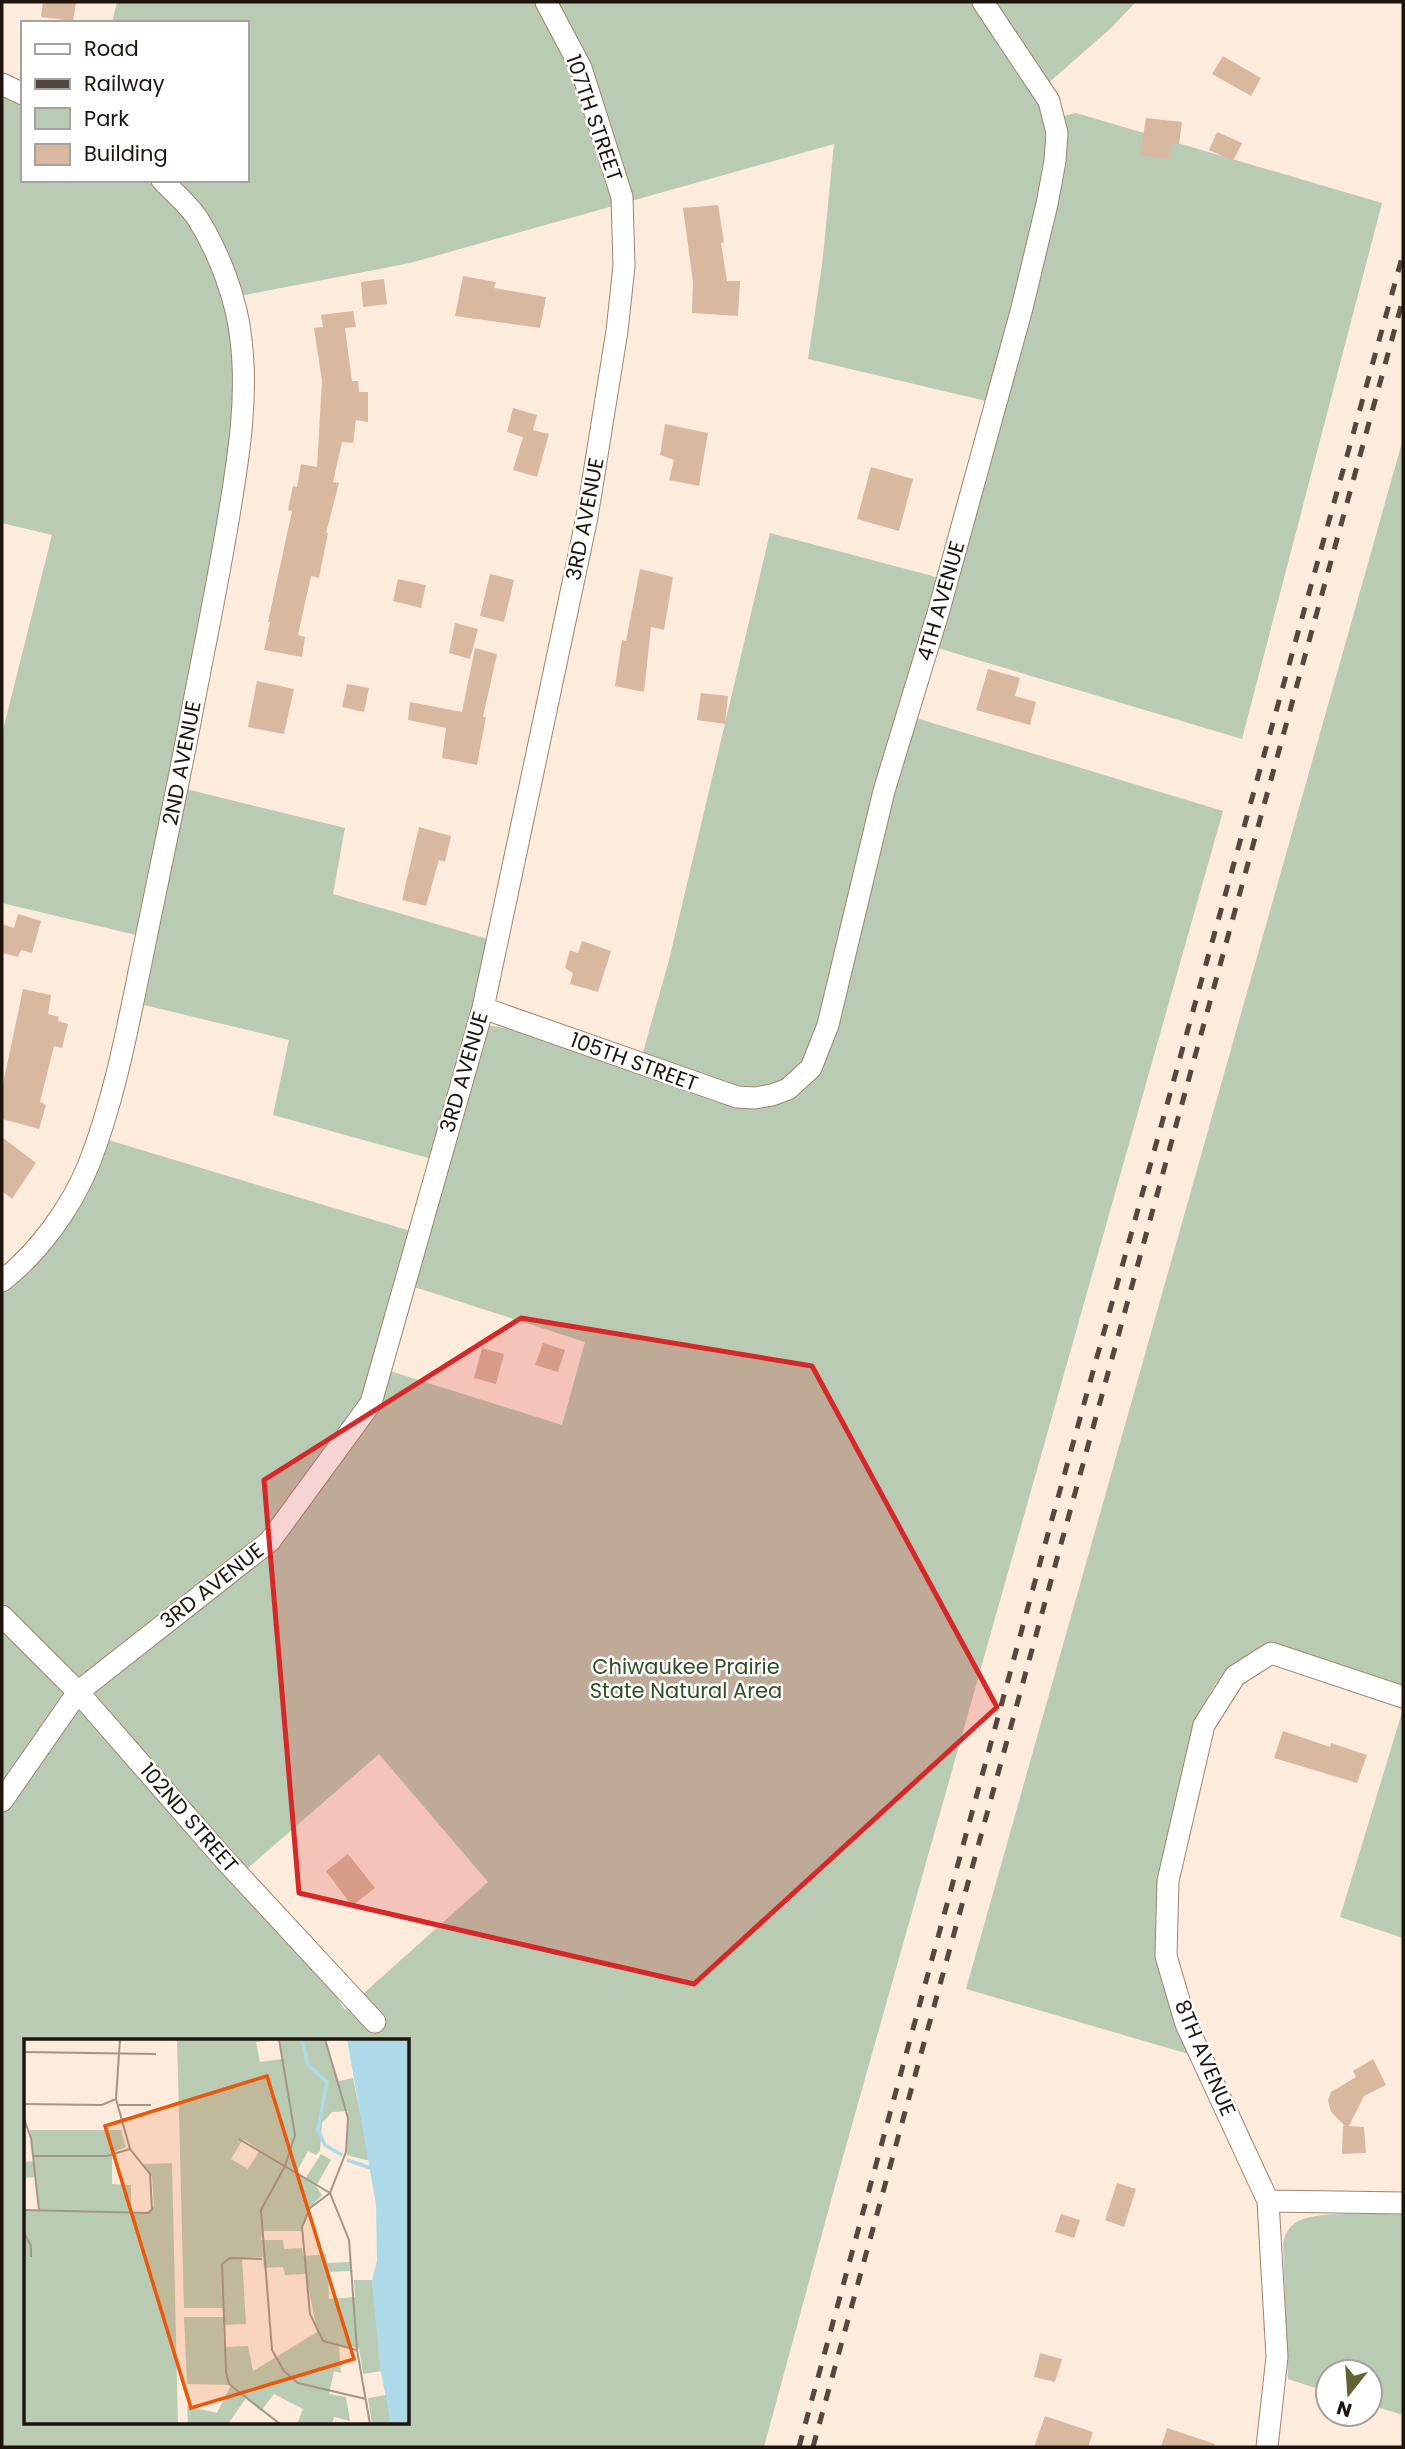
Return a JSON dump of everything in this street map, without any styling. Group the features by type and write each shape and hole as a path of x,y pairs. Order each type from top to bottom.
{"street":[{"name":"107TH STREET","path":"546,2 581,68 622,197"},
{"name":"4TH AVENUE","path":"788,1089 811,1068 828,1025 884,791 939,610 1022,308 1055,161 1057,133 1049,101 983,2"},
{"path":"2,84 21,93"},
{"name":"2ND AVENUE","path":"2,1281 54,1227 88,1167 103,1123 130,1018 178,785 238,460 243,407 241,339 229,283 197,217 164,182"},
{"name":"3RD AVENUE","path":"2,1801 78,1692 270,1541 371,1403 482,1008 587,517 617,331 624,266 622,197"},
{"name":"105TH STREET","path":"482,1008 737,1097 755,1098 788,1089"},
{"name":"102ND STREET","path":"2,1616 78,1692 224,1859 375,2022"},
{"name":"8TH AVENUE","path":"1267,2447 1277,2357 1268,2201 1186,2024 1166,1956 1168,1881 1204,1725 1235,1676 1270,1653 1403,1698"},
{"path":"1268,2201 1403,2203"}],"highlighted area":[{"path":"521,1318 812,1366 997,1707 694,1984 299,1893 264,1480"}],"green space":[{"name":"Chiwaukee Prairie State Natural Area","path":"117,2 1136,2 1111,28 1037,93 1046,120 1076,113 1382,203 1242,739 921,643 916,718 1223,811 844,2153 764,2447 2,2447 2,1612 6,1607 2,1602 2,1290 105,1139 427,1236 432,1159 273,1115 289,1040 144,1005 157,940 2,903 2,734 52,535 2,523 2,94 21,102 21,182 248,182 248,21 112,21","holes":["834,144 822,265 808,359 1003,405 955,582 770,533 669,960 638,1070 510,1029 469,1022 488,939 333,894 345,828 170,785 233,443 236,368 224,299 410,263","411,1286 585,1342 562,1425 374,1366","379,1754 488,1882 345,2010 323,1976 233,1881"]},
{"path":"1403,439 1403,1689 1266,1651 1241,1660 1224,1674 1210,1693 1199,1717 1160,1892 1192,2055 966,1989"},
{"path":"1403,1709 1403,1938 1340,1917"},
{"path":"1403,2214 1403,2415 1384,2409 1384,2358 1314,2358 1314,2387 1288,2379 1283,2243 1285,2236 1298,2221 1320,2215"}],"building":[{"path":"43,2 76,2 73,21 41,17"},
{"path":"1223,56 1261,78 1251,96 1212,74"},
{"path":"1146,118 1182,122 1179,144 1171,144 1169,159 1140,155"},
{"path":"1217,132 1242,143 1233,161 1209,150"},
{"path":"718,205 727,281 740,281 738,316 692,313 693,282 683,208"},
{"path":"463,276 496,282 494,288 546,297 540,328 455,316"},
{"path":"384,279 387,304 363,307 361,282"},
{"path":"353,311 356,327 345,328 352,381 358,381 359,392 368,392 368,422 356,420 353,443 342,442 333,482 339,483 326,533 319,578 311,576 298,635 305,637 302,657 264,650 292,511 288,510 293,486 297,487 301,464 317,467 322,381 314,328 323,327 321,315"},
{"path":"513,408 537,415 533,430 549,434 537,477 513,470 523,437 507,432"},
{"path":"665,424 708,433 699,486 669,480 674,460 660,455"},
{"path":"871,467 913,479 899,531 857,519"},
{"path":"640,569 673,577 664,630 651,627 644,692 615,686 622,640 626,641"},
{"path":"490,574 514,580 504,622 480,616"},
{"path":"398,579 426,585 421,608 393,601"},
{"path":"455,623 478,629 470,659 449,653"},
{"path":"475,648 497,654 483,717 486,717 477,765 442,758 446,728 408,720 410,702 462,712"},
{"path":"988,669 1020,678 1015,696 1036,702 1030,725 976,710"},
{"path":"257,681 294,689 284,734 248,727"},
{"path":"347,684 369,688 364,712 342,707"},
{"path":"701,693 728,696 725,724 697,720"},
{"path":"419,827 451,836 445,862 439,860 426,906 402,900"},
{"path":"18,914 41,921 32,953 21,950 18,957 2,953 2,924 14,928"},
{"path":"582,941 611,951 598,992 570,984 573,973 565,968 570,950 578,953"},
{"path":"23,989 51,995 48,1014 59,1017 58,1021 68,1024 62,1048 54,1046 40,1102 46,1105 39,1129 2,1119 2,1089"},
{"path":"2,1137 36,1163 12,1199 2,1191"},
{"path":"543,1343 565,1350 558,1372 535,1365"},
{"path":"482,1348 504,1354 496,1384 474,1378"},
{"path":"1283,1731 1330,1747 1331,1743 1367,1755 1357,1783 1274,1758"},
{"path":"348,1854 375,1888 352,1906 326,1871"},
{"path":"1373,2059 1386,2085 1364,2096 1349,2126 1364,2127 1366,2153 1342,2154 1345,2126 1331,2112 1328,2100 1331,2092 1356,2077 1353,2071"},
{"path":"1117,2183 1136,2189 1124,2227 1105,2220"},
{"path":"1061,2214 1080,2220 1074,2238 1055,2232"},
{"path":"1040,2353 1062,2359 1055,2382 1034,2377"},
{"path":"1045,2416 1093,2432 1088,2447 1034,2447"},
{"path":"1167,2428 1215,2444 1214,2447 1161,2447"}],"railway":[{"path":"799,2447 1049,1530 1403,254"},
{"path":"813,2447 1403,299"}]}
